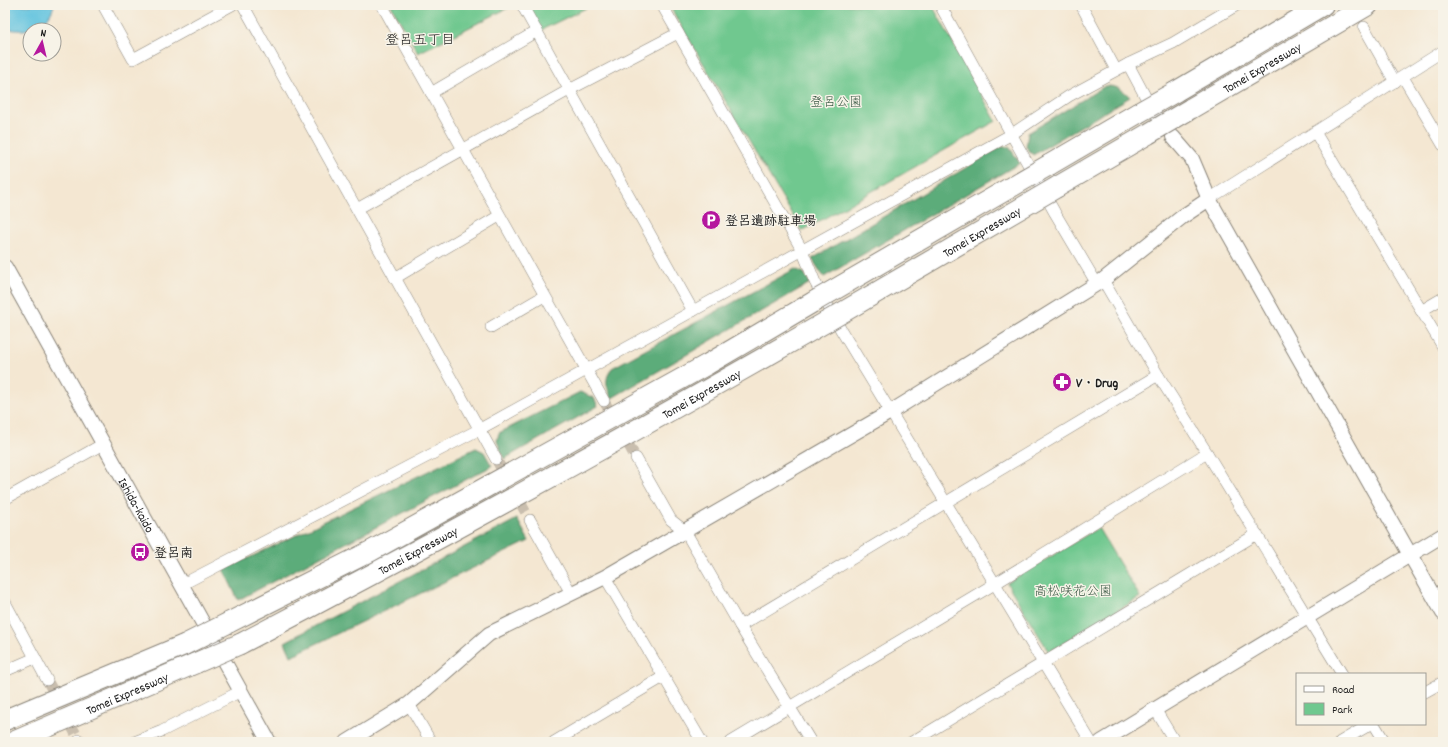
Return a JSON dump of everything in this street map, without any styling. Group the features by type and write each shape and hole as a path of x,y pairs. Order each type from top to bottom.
{"highway":[{"name":"Tomei Expressway","path":"5,720 184,645 371,551 708,364 1323,5"},
{"name":"Tomei Expressway","path":"13,742 240,644 396,563 527,492 826,322 1368,5"}],"street":[{"path":"103,5 134,59 232,5"},
{"path":"243,5 496,459"},
{"path":"382,5 604,401"},
{"path":"522,5 693,311"},
{"path":"662,5 802,250 815,282 841,330 892,411 1091,742"},
{"path":"940,5 1012,134 1100,282 1208,453 1306,617 1341,673"},
{"path":"1081,5 1116,70"},
{"path":"181,585 480,429 1012,134 1070,96 1116,70 1162,49 1223,9 1237,5"},
{"path":"1364,27 1443,145"},
{"path":"431,93 537,32"},
{"path":"357,209 569,90 678,33"},
{"path":"347,742 409,704 489,634 605,577 892,411 1100,282 1182,217 1443,51"},
{"path":"1128,64 1153,111 1192,159 1210,199 1409,556 1443,613"},
{"path":"1315,132 1443,347"},
{"path":"396,278 500,216"},
{"name":"Ishida-kaido","path":"5,267 269,742"},
{"path":"491,327 544,296"},
{"path":"1421,311 1443,298"},
{"path":"740,626 1158,375"},
{"path":"5,499 103,444"},
{"path":"730,742 996,583 1208,453"},
{"path":"636,458 672,520 685,531 740,626 811,742"},
{"path":"530,520 571,593"},
{"path":"912,742 1257,534"},
{"path":"1101,742 1443,535"},
{"path":"605,577 702,742"},
{"path":"5,602 47,680"},
{"path":"5,671 35,658"},
{"path":"554,742 663,677"},
{"path":"1426,691 1443,682"},
{"path":"134,742 162,731 242,691"},
{"path":"409,704 431,742"},
{"path":"1156,709 1175,742"},
{"path":"1340,742 1369,725"},
{"path":"1375,725 1385,742"}],"green space":[{"path":"391,5 514,5 418,53"},
{"path":"526,5 592,5 539,31"},
{"name":"登呂公園","path":"669,5 932,5 996,121 802,231"},
{"path":"1105,86 1119,88 1130,97 1033,155 1026,147 1028,133"},
{"path":"1001,147 1009,147 1020,163 824,277 812,259"},
{"path":"795,269 804,273 810,283 612,398 608,390 607,379 612,368"},
{"path":"580,392 594,398 598,406 504,459 497,441 499,433"},
{"path":"476,448 484,452 492,466 238,600 224,570"},
{"path":"517,519 529,541 291,656 285,642"},
{"name":"高松咲花公園","path":"1098,528 1140,597 1049,652 1007,583"}],"water":[{"path":"5,5 54,5 51,13 43,22 22,22 22,30 5,28"}],"tunnel":[{"path":"604,401 636,458"},
{"path":"496,459 530,520"},
{"path":"47,680 79,740"}],"place":[{"name":"登呂遺跡駐車場","path":"711,220"},
{"name":"V・Drug","path":"1062,382"},
{"name":"登呂南","path":"140,552"}],"district":[{"name":"登呂五丁目","path":"420,39"}]}
